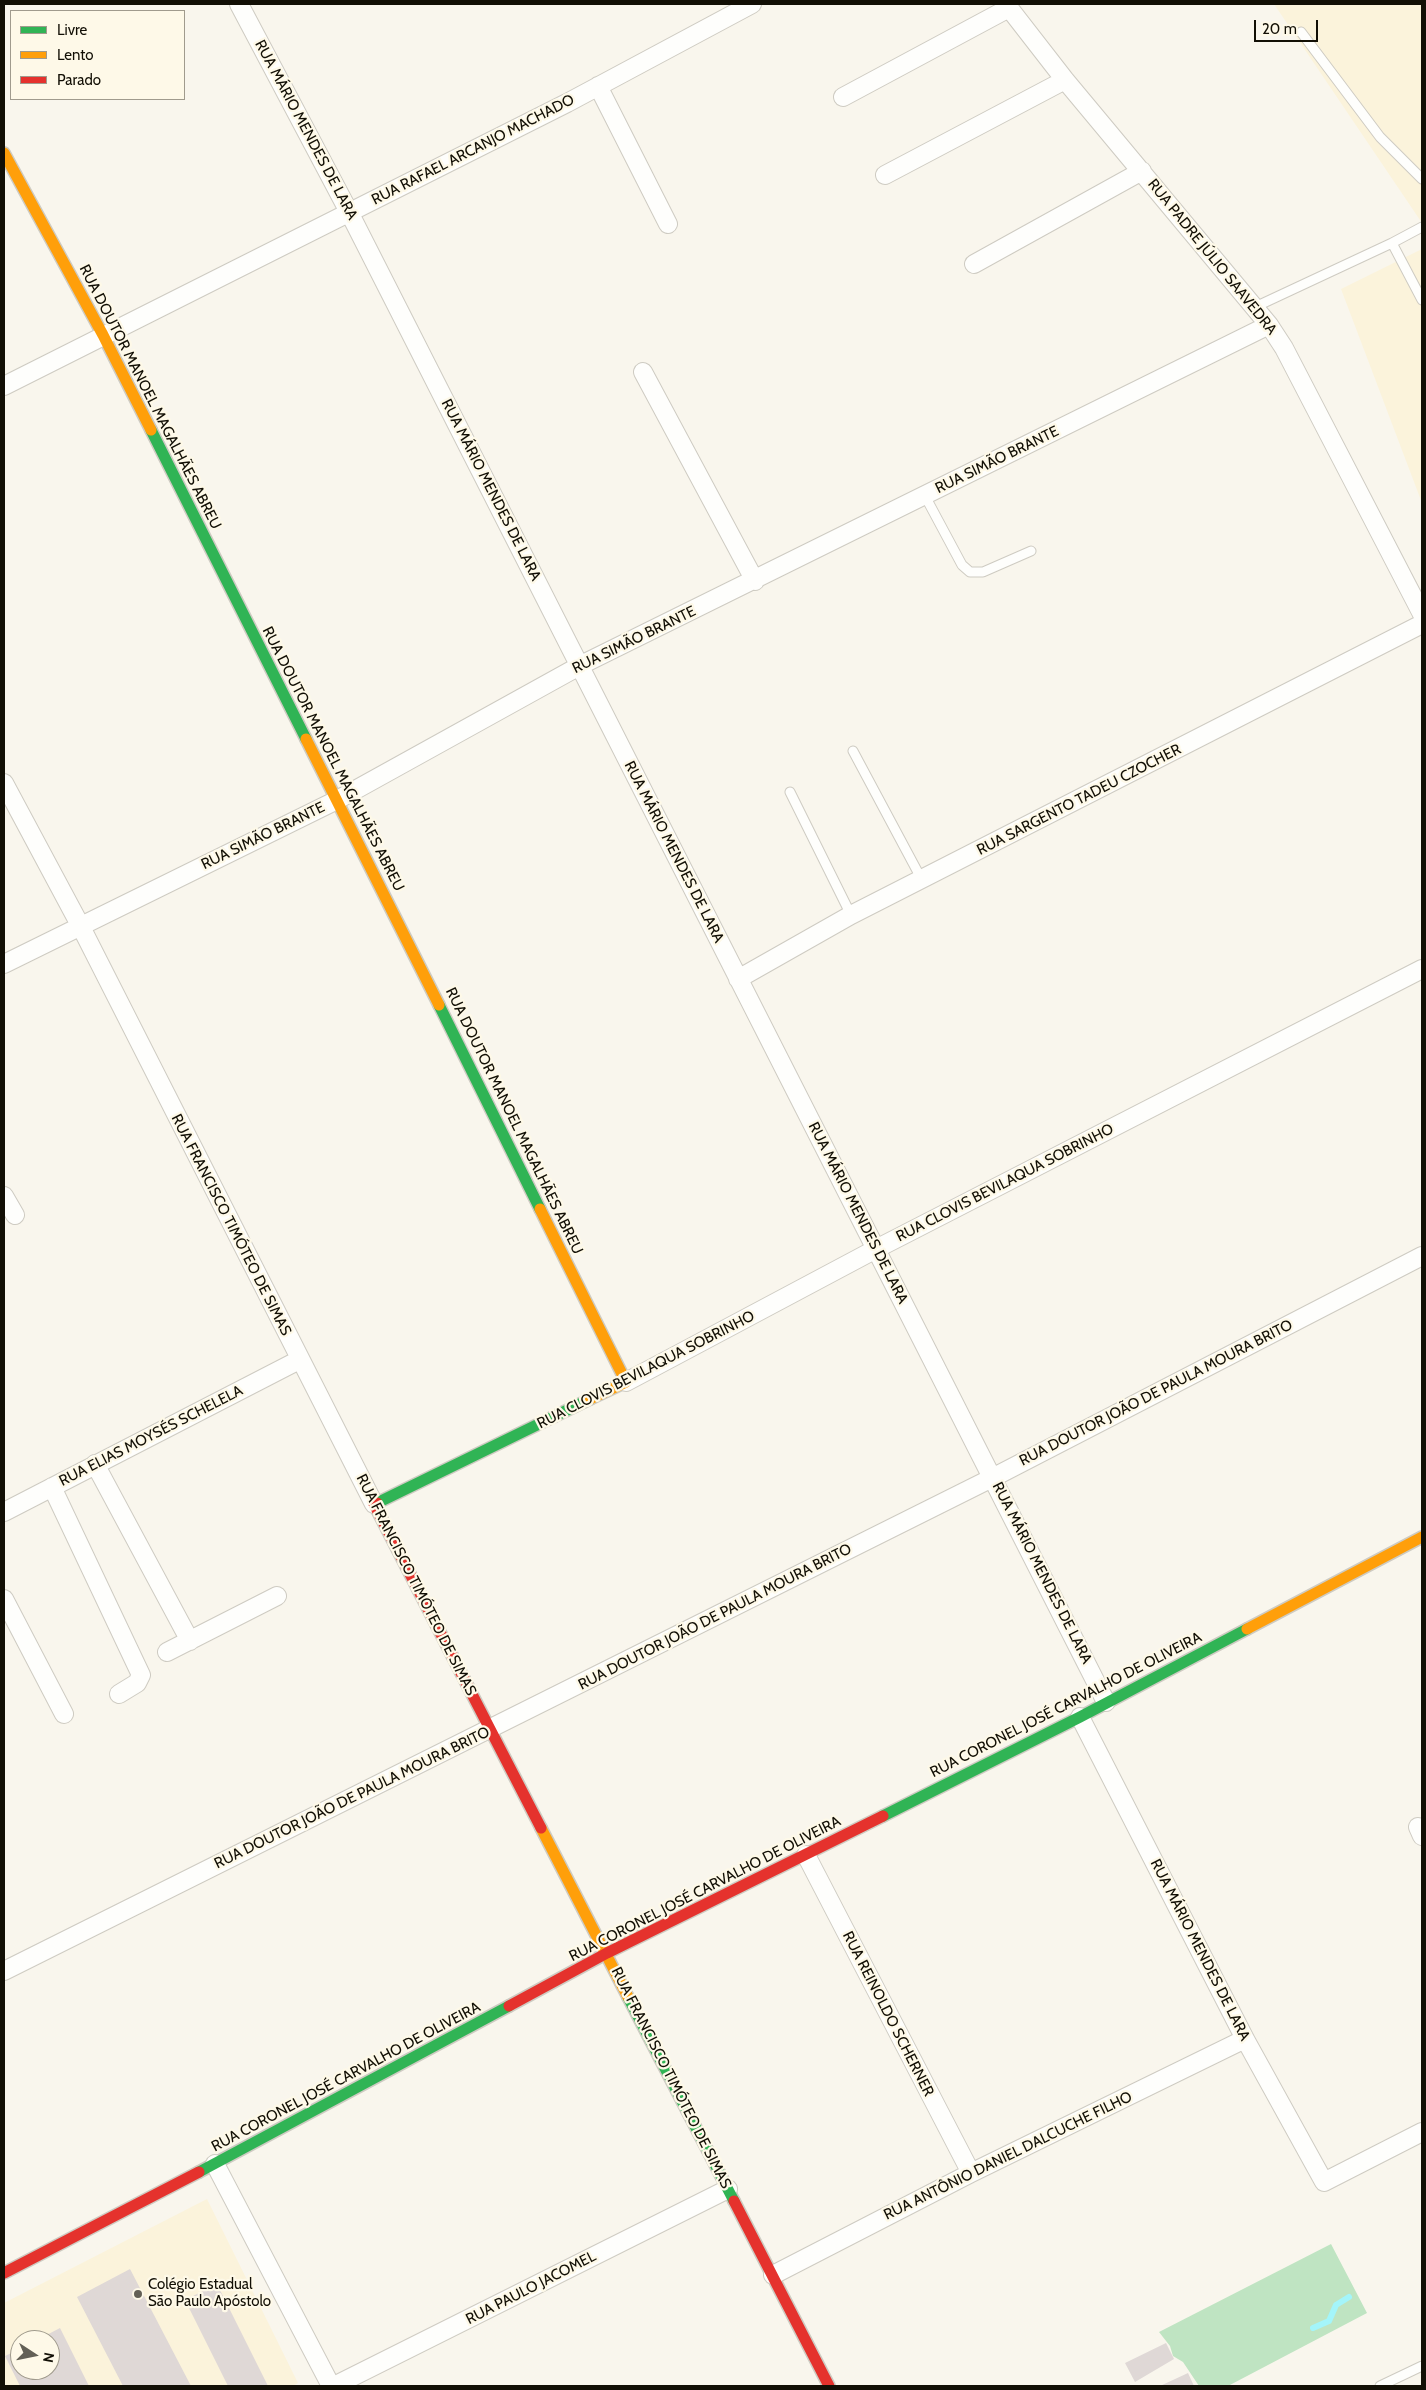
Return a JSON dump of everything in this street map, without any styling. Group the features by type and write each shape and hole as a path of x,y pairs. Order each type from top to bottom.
{"street":[{"name":"RUA MÁRIO MENDES DE LARA","path":"239,4 349,212 581,666 738,979 994,1477 1106,1702"},
{"name":"RUA RAFAEL ARCANJO MACHADO","path":"4,386 598,86 752,4"},
{"path":"843,97 1008,6"},
{"name":"RUA PADRE JÚLIO SAAVEDRA","path":"1008,6 1065,80 1270,325 1284,348 1422,614"},
{"path":"885,175 1065,80"},
{"path":"598,86 668,224"},
{"name":"RUA DOUTOR MANOEL MAGALHÃES ABREU","path":"4,154 103,335 337,800 626,1382"},
{"path":"974,264 1142,171"},
{"name":"RUA SIMÃO BRANTE","path":"4,964 337,800 581,666 1270,325"},
{"path":"643,372 755,581"},
{"name":"RUA SARGENTO TADEU CZOCHER","path":"738,979 851,916 1422,624"},
{"name":"RUA FRANCISCO TIMÓTEO DE SIMAS","path":"4,783 80,926 299,1360 829,2386"},
{"name":"RUA CLOVIS BEVILAQUA SOBRINHO","path":"374,1504 626,1382 876,1249 1422,969"},
{"path":"4,1196 15,1215"},
{"name":"RUA DOUTOR JOÃO DE PAULA MOURA BRITO","path":"4,1971 994,1477 1422,1256"},
{"name":"RUA ELIAS MOYSÉS SCHELELA","path":"4,1512 299,1360"},
{"path":"95,1464 190,1641"},
{"path":"52,1487 141,1675 137,1683 119,1694"},
{"name":"RUA CORONEL JOSÉ CARVALHO DE OLIVEIRA","path":"4,2273 215,2164 607,1953 806,1856 1080,1717 1422,1537"},
{"path":"167,1652 277,1596"},
{"path":"4,1599 64,1714"},
{"name":"RUA MÁRIO MENDES DE LARA","path":"1080,1717 1245,2039 1324,2182 1422,2132"},
{"name":"RUA REINOLDO SCHERNER","path":"806,1856 971,2173"},
{"name":"RUA ANTÔNIO DANIEL DALCUCHE FILHO","path":"773,2275 971,2173 1245,2039"},
{"path":"215,2164 333,2386"},
{"name":"RUA PAULO JACOMEL","path":"333,2386 728,2189"}],"lane":[{"path":"1301,32 1380,137 1422,179"},
{"path":"1255,307 1422,227"},
{"path":"1392,243 1422,300"},
{"path":"925,496 962,565 970,572 983,572 1031,551"},
{"path":"853,751 922,880"},
{"path":"790,792 851,916"},
{"path":"1380,2386 1422,2366"}],"shaded area":[{"path":"1274,4 1422,4 1422,223"},
{"path":"1422,249 1422,503 1341,289"},
{"name":"Colégio Estadual São Paulo Apóstolo","path":"207,2199 298,2383 293,2386 4,2386 4,2303"}],"green space":[{"path":"1331,2244 1367,2313 1228,2386 1199,2386 1183,2362 1173,2356 1170,2346 1159,2332"}],"building":[{"path":"130,2269 191,2386 123,2386 77,2297"},
{"path":"217,2284 268,2386 228,2386 185,2300"},
{"path":"60,2328 89,2386 20,2386 17,2380 60,2380 60,2330 56,2330"},
{"path":"1166,2343 1174,2359 1135,2382 1125,2363"},
{"path":"10,2354 10,2366 5,2356"},
{"path":"1188,2373 1194,2386 1160,2386"}],"waterway":[{"path":"1313,2328 1329,2321 1336,2305 1349,2297"}],"traffic: fast":[{"path":"151,430 306,739"},
{"path":"439,1005 540,1209"},
{"path":"377,1503 590,1399"},
{"path":"883,1816 1080,1717 1247,1629"},
{"path":"628,1997 734,2201"},
{"path":"199,2172 509,2006"}],"traffic: slow":[{"path":"4,153 103,335 151,430"},
{"path":"306,739 439,1005"},
{"path":"540,1209 626,1382 590,1399"},
{"path":"1247,1629 1422,1537"},
{"path":"541,1828 628,1997"}],"traffic: jam":[{"path":"377,1503 374,1504 541,1828"},
{"path":"509,2006 607,1953 883,1816"},
{"path":"4,2273 199,2172"},
{"path":"734,2201 829,2386"}],"place":[{"name":"Colégio Estadual São Paulo Apóstolo","path":"138,2294"}]}
